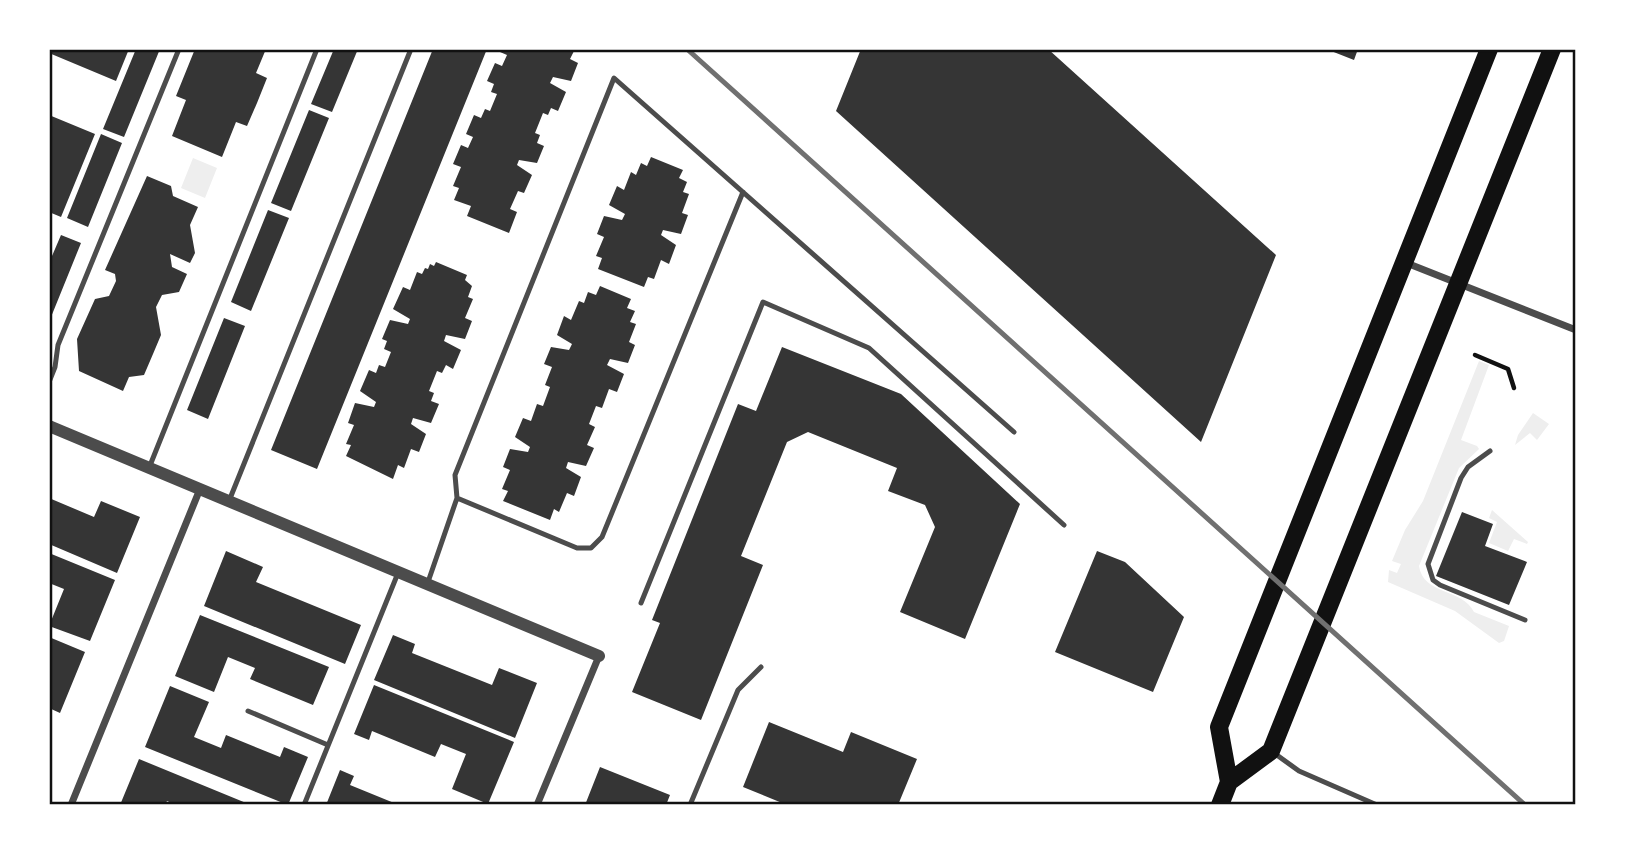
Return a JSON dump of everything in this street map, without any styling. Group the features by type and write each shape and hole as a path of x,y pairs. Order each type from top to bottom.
{"main road":[{"path":"1220,805 1229,782 1219,727 1489,49"},
{"path":"1229,782 1271,751 1552,49"}],"street":[{"path":"1403,261 1576,330"},
{"path":"49,426 428,582 599,656 537,805"},
{"path":"71,805 200,489"}],"lane":[{"path":"49,382 55,368 58,345 179,49"},
{"path":"149,468 317,49"},
{"path":"229,501 411,49"},
{"path":"428,582 457,498 455,475 614,78 1014,432"},
{"path":"457,498 577,548 591,548 602,537 743,192"},
{"path":"641,603 763,302 869,348 1064,525"},
{"path":"1490,451 1468,467 1461,478 1428,564 1433,580 1440,585 1525,620"},
{"path":"304,805 399,570"},
{"path":"691,805 738,690 761,667"},
{"path":"248,712 328,745"},
{"path":"1271,751 1299,771 1377,805"}],"path":[{"path":"1475,355 1507,369 1514,388"}],"shaded area":[{"path":"193,158 217,168 205,198 181,188"},
{"path":"1479,361 1489,365 1461,440 1479,449 1459,468 1419,566 1422,575 1435,587 1461,599 1474,612 1509,626 1504,641 1499,643 1455,611 1388,582 1389,570 1397,573 1401,564 1392,561 1405,530 1423,501"},
{"path":"1533,413 1549,424 1537,440 1530,433 1515,445 1518,435"},
{"path":"1492,510 1528,542 1527,544 1514,539 1508,551 1489,543 1497,522 1489,518"}],"building":[{"path":"49,49 129,49 116,81 49,53"},
{"path":"136,49 160,49 124,137 103,129"},
{"path":"195,49 205,52 206,49 266,49 256,73 267,78 257,103 247,126 236,122 222,157 172,136 186,100 176,96"},
{"path":"334,49 358,49 332,112 311,104"},
{"path":"433,49 487,49 317,469 271,450"},
{"path":"501,49 575,49 570,59 578,63 571,81 553,77 550,83 566,92 558,111 551,108 548,115 543,113 535,133 540,135 537,143 544,146 537,163 519,160 517,165 532,175 524,193 518,191 510,209 517,212 509,233 467,216 471,206 454,200 459,188 453,186 461,167 453,164 461,145 468,148 473,137 466,134 474,115 481,118 485,109 490,111 497,94 491,92 494,84 487,81 495,63 502,66 507,55 500,52"},
{"path":"861,49 1048,49 1276,255 1201,442 836,111"},
{"path":"1326,49 1358,49 1354,60"},
{"path":"309,110 329,118 291,211 271,203"},
{"path":"49,115 95,134 61,217 49,212"},
{"path":"101,134 122,143 88,227 67,218"},
{"path":"651,157 683,170 679,178 687,182 683,192 689,194 682,213 688,215 681,234 663,230 661,235 676,245 669,264 661,260 654,279 648,277 644,287 598,269 602,258 596,256 604,237 597,234 604,216 622,220 625,214 609,205 617,186 624,190 631,172 636,175 641,163 647,166"},
{"path":"147,176 171,186 173,196 198,207 190,225 195,253 190,263 170,254 172,267 187,274 179,292 162,295 156,307 161,335 144,375 129,377 123,391 79,371 77,339 95,299 109,296 116,281 115,274 105,270"},
{"path":"268,210 289,218 251,311 231,302"},
{"path":"61,235 81,243 49,322 49,263"},
{"path":"436,262 467,275 465,280 472,286 468,297 473,299 465,318 472,321 465,339 446,335 444,341 461,350 453,369 446,365 442,373 437,371 429,391 434,393 431,401 439,404 431,423 413,418 411,424 426,434 419,452 411,449 404,468 398,465 393,479 346,456 351,445 346,444 354,425 348,423 355,403 374,407 376,402 360,391 369,370 376,373 379,365 385,367 391,352 384,349 387,341 382,339 390,320 408,324 410,319 393,309 403,287 410,290 417,272 422,274 425,268 428,269 430,264 434,266"},
{"path":"600,286 631,299 627,308 635,311 630,322 636,324 629,342 635,345 628,363 610,359 607,365 624,374 617,392 609,389 602,408 596,406 589,424 595,427 587,445 594,448 586,466 568,462 566,468 581,477 574,496 567,493 559,512 554,509 550,520 503,501 508,491 502,489 510,470 503,467 510,449 528,452 530,447 515,437 523,418 531,421 537,404 543,406 550,387 545,385 552,367 544,364 551,347 569,350 572,344 557,335 564,316 571,320 579,301 584,303 588,292 596,295"},
{"path":"224,318 245,326 208,419 187,410"},
{"path":"782,347 901,394 1020,504 965,639 900,612 935,527 925,505 888,491 897,468 808,432 787,442 741,556 763,565 701,720 632,692 660,623 652,620 738,404 756,411"},
{"path":"49,498 94,517 101,501 140,517 117,573 49,544"},
{"path":"1462,512 1493,524 1485,546 1527,562 1509,605 1436,576"},
{"path":"226,551 263,567 256,582 361,625 345,664 204,606"},
{"path":"1097,551 1125,562 1184,617 1153,692 1055,652"},
{"path":"49,553 115,580 90,641 49,626 64,589 49,583"},
{"path":"200,615 329,667 313,705 250,679 255,668 228,657 214,692 175,676"},
{"path":"393,635 415,644 412,653 492,685 499,668 537,683 515,738 374,680"},
{"path":"49,637 85,652 60,713 49,708"},
{"path":"374,685 514,742 488,804 452,789 466,754 441,744 435,757 372,731 369,740 354,734"},
{"path":"170,686 209,702 194,737 221,748 226,735 280,757 284,747 308,757 288,805 145,747"},
{"path":"769,722 843,752 851,732 917,759 898,805 787,805 743,787"},
{"path":"139,759 251,805 176,805 167,801 165,805 120,805"},
{"path":"600,767 670,795 666,805 585,805"},
{"path":"340,770 354,776 350,785 399,805 326,805"}],"railway":[{"path":"687,49 1525,805"}]}
